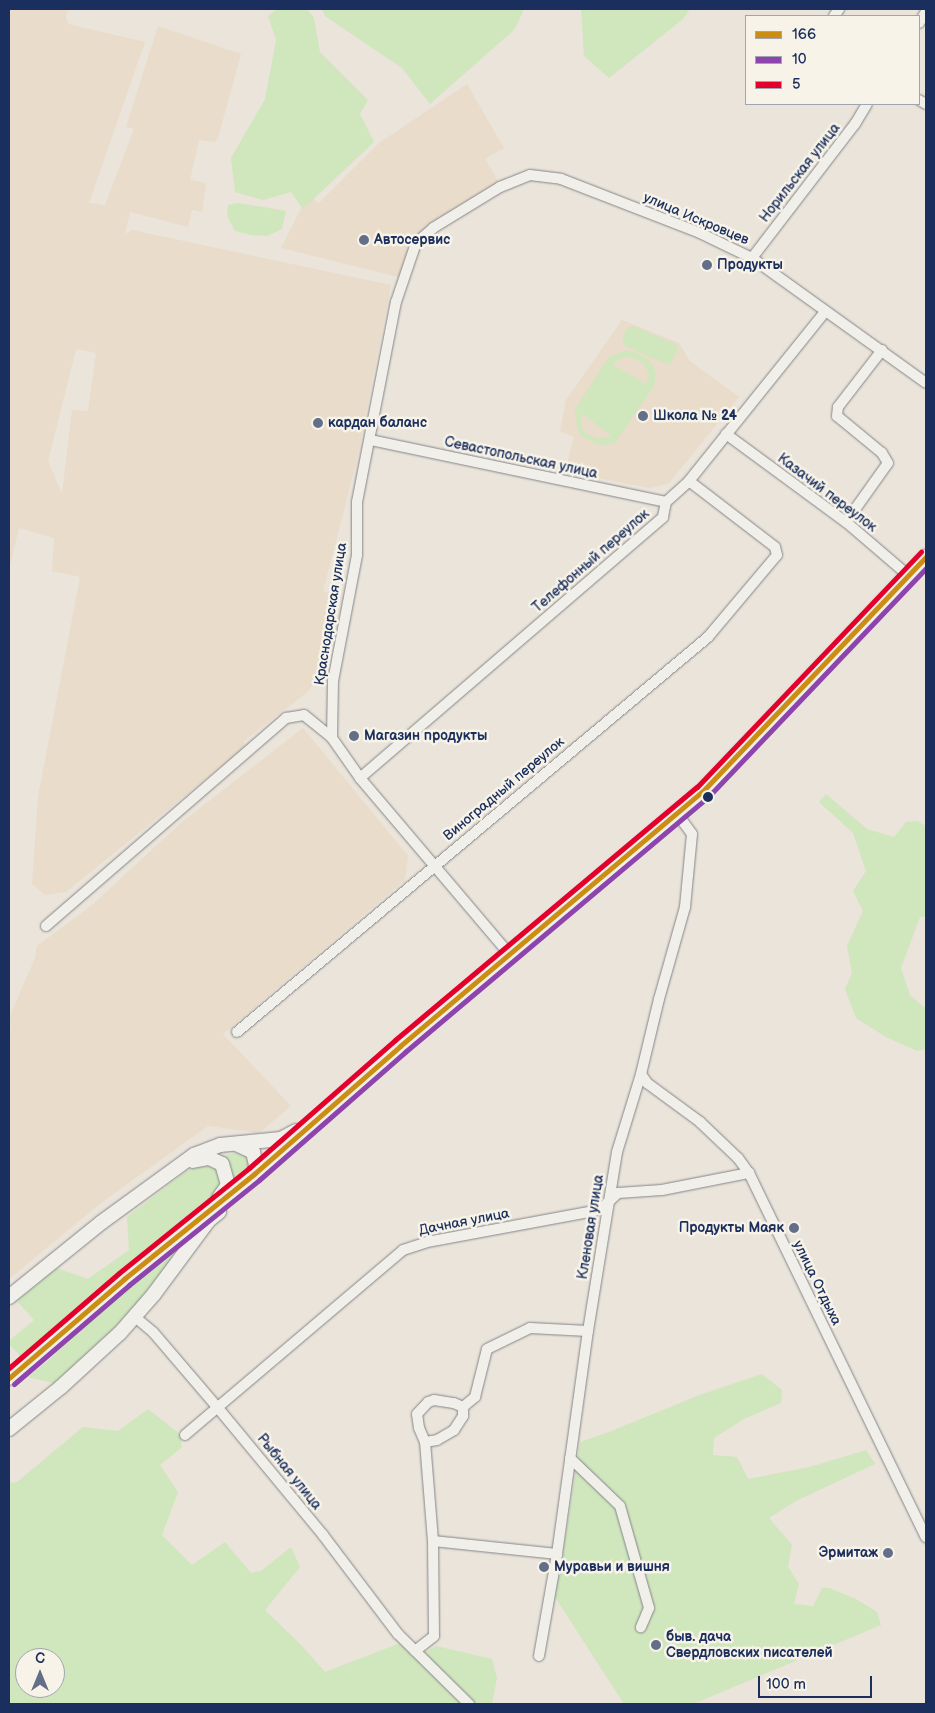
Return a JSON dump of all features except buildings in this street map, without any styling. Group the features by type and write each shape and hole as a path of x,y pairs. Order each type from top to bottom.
{"main road":[{"path":"9,1378 208,1209 250,1177 702,792 926,557"},
{"path":"9,1297 102,1222 178,1166 213,1146 280,1139 314,1121"},
{"path":"9,1429 82,1368 135,1316 209,1220 234,1198 250,1177 256,1165 253,1152 233,1143"},
{"path":"178,1166 209,1158 222,1164 228,1185 208,1209"}],"street":[{"name":"Норильская улица","path":"752,258 855,124 866,105"},
{"name":"улица Искровцев","path":"433,228 500,186 530,175 561,179 700,233 752,258 926,383"},
{"name":"Краснодарская улица","path":"332,738 333,681 357,555 357,502 396,302 416,243 433,228"},
{"name":"Телефонный переулок","path":"360,778 663,517 666,502 689,480 825,312"},
{"path":"846,522 888,463 882,453 836,416 838,407 882,350"},
{"name":"Казачий переулок","path":"726,434 846,522 909,576"},
{"name":"Севастопольская улица","path":"370,440 666,502"},
{"name":"Виноградный переулок","path":"237,1032 708,637 777,555 775,547 689,480"},
{"path":"46,926 286,718 304,715 332,738 360,778 510,955"},
{"name":"Кленовая улица","path":"538,1656 557,1554 588,1331 617,1152 641,1074 659,999 685,907 692,834 677,813"},
{"name":"улица Отдыха","path":"641,1074 647,1083 700,1122 738,1158 749,1173 926,1537"},
{"name":"Дачная улица","path":"185,1435 403,1250 427,1242 594,1211 603,1208 618,1193 662,1190 749,1173"},
{"name":"Рыбная улица","path":"135,1316 153,1332 218,1408 323,1535 398,1634 469,1704"},
{"path":"463,1407 475,1397 487,1348 530,1328 588,1331"},
{"path":"415,1651 434,1636 433,1541 425,1442 417,1420 420,1407 434,1400 454,1403 463,1407"},
{"path":"425,1442 437,1440 454,1430 463,1416 463,1407"},
{"path":"570,1458 620,1506 649,1608 641,1627"},
{"path":"433,1541 557,1554"}],"shaded area":[{"path":"9,9 69,9 66,16 68,24 145,42 89,203 105,205 134,129 126,127 158,26 241,54 218,138 215,142 199,140 190,180 206,183 202,212 192,210 188,227 130,212 125,234 132,230 391,285 356,464 323,591 339,595 324,673 305,694 244,741 245,747 66,892 45,895 32,884 38,797 80,577 52,571 54,538 19,528 9,570","holes":["76,349 96,353 88,411 72,410 62,494 48,461"]},
{"path":"467,84 504,148 485,159 499,183 430,224 413,239 402,278 281,248 308,195 319,203 379,143"},
{"name":"Школа № 24","path":"622,320 679,343 690,361 739,397 669,483 650,488 565,472 574,437 560,431 566,400"},
{"path":"303,728 408,856 405,880 223,1034 291,1106 259,1133 208,1126 102,1202 9,1279 9,1035 11,1031 9,1018 35,958 37,946 91,906 182,822"}],"green space":[{"path":"277,9 307,9 314,18 320,52 368,100 360,114 374,142 303,209 291,192 263,200 235,192 231,158 265,99 276,40 268,16"},
{"path":"322,9 524,9 515,29 430,104 402,68 325,16"},
{"path":"581,9 690,9 683,19 609,78 584,56"},
{"path":"239,203 286,211 282,229 267,236 235,231 227,216 228,205"},
{"path":"633,326 677,345 678,350 671,363 666,364 624,345 622,339 627,328"},
{"path":"625,350 638,353 650,361 655,371 655,381 652,389 615,443 607,445 596,444 581,436 577,428 575,410 608,358","holes":["626,357 636,359 645,365 649,374 646,384 613,365 619,359","582,414 612,436 598,439 585,433 581,426"]},
{"path":"826,794 867,829 894,837 906,822 917,821 926,826 926,917 920,917 901,968 910,995 926,1009 926,1049 917,1051 886,1037 856,1018 845,989 852,973 847,946 863,911 853,891 866,871 853,833 819,802"},
{"path":"235,1153 244,1154 250,1158 251,1165 245,1174 233,1182 222,1156"},
{"path":"209,1163 221,1174 219,1191 24,1360 9,1344 9,1341 34,1320 17,1301 56,1268 88,1279 129,1250 127,1217 185,1172 199,1165"},
{"path":"191,1234 145,1298 95,1350 57,1384 28,1377 50,1359 107,1302"},
{"path":"762,1374 782,1390 781,1403 744,1419 714,1438 713,1455 737,1457 748,1479 810,1467 866,1450 875,1464 796,1501 769,1518 792,1545 788,1567 799,1584 794,1604 813,1606 822,1588 829,1588 856,1599 877,1612 881,1625 693,1704 624,1704 553,1594 561,1568 580,1442 697,1396"},
{"path":"148,1409 180,1434 182,1447 160,1465 178,1492 162,1535 192,1565 225,1542 251,1573 261,1571 291,1547 300,1567 265,1610 301,1645 325,1672 403,1642 420,1655 436,1646 492,1659 497,1678 492,1704 9,1704 9,1483 17,1482 83,1427 118,1431"}],"transit line":[{"name":"5","path":"9,1368 119,1273 249,1168 395,1040 697,787 921,552"},
{"name":"166","path":"9,1378 124,1279 254,1174 400,1046 702,792 926,557"},
{"name":"10","path":"14,1384 129,1285 259,1180 405,1052 707,798 926,568"}],"place":[{"name":"Автосервис","path":"364,240"},
{"name":"Продукты","path":"707,265"},
{"name":"Школа № 24","path":"643,416"},
{"name":"кардан баланс","path":"318,423"},
{"name":"Магазин продукты","path":"354,736"},
{"name":"Продукты Маяк","path":"794,1228"},
{"name":"Эрмитаж","path":"888,1553"},
{"name":"Муравьи и вишня","path":"544,1567"},
{"name":"быв. дача Свердловских писателей","path":"656,1645"}]}
